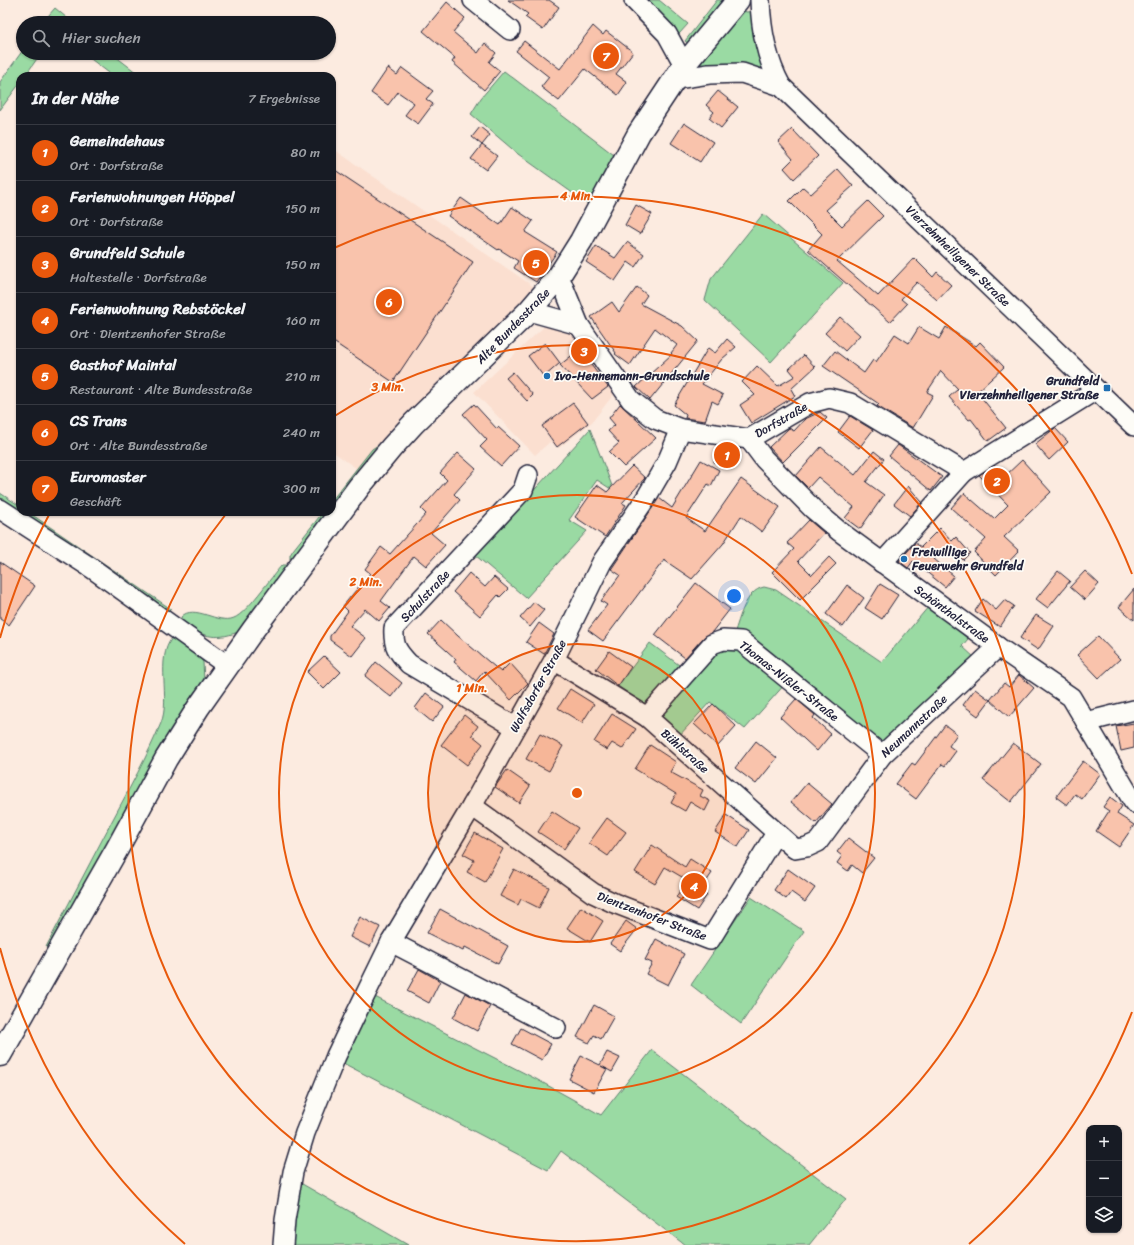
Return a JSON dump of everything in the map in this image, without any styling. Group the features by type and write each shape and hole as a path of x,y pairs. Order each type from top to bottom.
{"main road":[{"name":"Alte Bundesstraße","path":"0,1055 117,849 166,759 198,708 359,487 414,423 529,311 559,276 581,241 640,133 680,72 738,0"}],"street":[{"path":"474,0 510,30"},
{"path":"634,0 667,34 680,72 709,74 742,73 781,86"},
{"path":"760,0 768,55 781,86"},
{"name":"Vierzehnheiligener Straße","path":"781,86 1134,426"},
{"name":"Dorfstraße","path":"559,276 579,326 631,400 654,420 681,429 749,439 810,403 829,398 850,403 964,472"},
{"path":"529,311 579,326"},
{"path":"882,563 964,472 1005,444 1096,390"},
{"name":"Wolfsdorfer Straße","path":"283,1245 284,1220 293,1172 305,1133 336,1056 391,942 472,806 554,660 602,562 650,492 675,447 681,429"},
{"name":"Schönthalstraße","path":"749,439 764,459 813,509 882,563 998,647 1071,697 1134,803"},
{"name":"Schulstraße","path":"515,727 409,664 398,653 393,641 394,628 523,490 528,475"},
{"path":"0,509 93,569 228,666"},
{"name":"Thomas-Nißler-Straße","path":"647,717 712,644 723,640 741,641 882,755"},
{"name":"Neumannstraße","path":"807,847 818,842 882,755 998,647"},
{"name":"Bühlstraße","path":"554,660 647,717 795,849 807,847"},
{"path":"1086,722 1134,710"},
{"name":"Dientzenhofer Straße","path":"472,806 593,893 614,903 710,940 776,833"},
{"path":"391,942 556,1028"}],"shaded area":[{"path":"336,151 537,289 378,484 336,454"},
{"name":"Ivo-Hennemann-Grundschule","path":"550,321 565,328 577,340 614,394 592,422 559,448 550,442 535,455 474,392"}],"green space":[{"path":"647,0 659,0 688,24 679,34"},
{"path":"717,0 726,0 691,46 685,41"},
{"path":"55,8 65,16 48,16"},
{"path":"743,10 746,12 754,11 765,70 757,68 705,70 699,65"},
{"path":"16,60 36,60 28,72 16,72 16,88 0,110 0,82"},
{"path":"92,60 120,60 136,72 108,72"},
{"path":"504,71 614,155 588,204 518,154 471,114 481,98"},
{"path":"763,214 843,283 771,362 705,300 711,279"},
{"path":"590,429 614,491 597,480 569,520 587,531 526,598 475,555"},
{"path":"381,443 385,444 336,509 336,495 372,449"},
{"path":"0,493 16,503 16,514 0,503"},
{"path":"20,516 34,516 171,609 166,613"},
{"path":"320,516 331,516 298,559 290,559 290,555"},
{"path":"282,565 286,565 290,570 238,632 230,635 215,637 208,636 182,623 181,617 186,613 193,612 221,619 234,618 252,602"},
{"path":"764,587 776,590 882,662 929,606 968,639 962,646 976,659 888,740 878,742 734,634 741,613 748,599 752,594"},
{"path":"178,637 194,651 203,662 204,681 193,694 170,733 50,952 46,947 138,773 161,723 165,702 165,657 167,647 172,638"},
{"path":"650,643 679,665 647,707 618,686"},
{"path":"732,647 786,683 745,729 710,702 678,737 654,716 720,649"},
{"path":"751,897 804,931 741,1024 691,985"},
{"path":"373,996 536,1079 601,1115 652,1050 846,1199 809,1245 685,1245 561,1151 548,1170 341,1062"},
{"path":"297,1181 408,1245 290,1245"}],"building":[{"path":"508,0 549,0 559,7 543,30 525,17 528,14"},
{"path":"447,2 465,18 453,32 478,53 485,43 496,53 489,62 500,71 484,90 452,62 455,58 423,31"},
{"path":"593,26 603,35 606,31 633,52 616,74 627,82 618,95 585,69 559,101 541,87 549,77 516,51 524,41 560,69"},
{"path":"388,68 397,75 402,68 433,91 426,99 433,104 418,124 405,115 414,103 398,92 388,105 371,93"},
{"path":"718,91 738,107 721,128 709,118 714,112 706,105"},
{"path":"684,123 713,142 700,162 671,143"},
{"path":"480,127 490,135 482,145 472,137"},
{"path":"792,129 818,156 794,179 784,168 793,159 778,142"},
{"path":"482,145 497,156 486,170 471,159"},
{"path":"838,169 853,186 826,210 842,226 868,201 883,216 837,261 878,296 914,258 933,277 937,272 951,285 937,300 917,282 901,299 907,304 890,322 808,250 822,234 789,201 803,187 811,194"},
{"path":"336,171 473,262 393,382 336,344"},
{"path":"461,198 500,225 512,207 533,221 525,232 557,252 536,282 514,268 518,261 499,249 498,250 448,216"},
{"path":"636,205 652,214 640,234 625,225"},
{"path":"627,242 644,254 635,267 628,262 615,281 586,262 596,246 615,258"},
{"path":"637,287 647,295 641,304 682,326 698,341 650,400 636,387 672,354 671,353 677,345 655,328 630,365 615,354 616,353 591,317 612,302 619,312"},
{"path":"840,317 860,335 845,351 825,333"},
{"path":"919,327 939,339 946,327 976,346 980,342 1004,367 977,392 1006,428 988,441 971,419 969,420 949,397 958,389 941,371 927,392 933,395 913,428 877,406 879,404 823,366 835,351 864,373 873,360 876,362 895,334 909,343"},
{"path":"727,339 736,347 722,359 702,384 723,395 718,404 712,401 705,421 685,418 686,415 674,405 708,348 715,353"},
{"path":"545,343 560,363 544,377 528,356"},
{"path":"575,353 583,364 588,361 608,387 592,399 560,365"},
{"path":"804,355 815,367 791,389 795,396 751,423 740,405 755,395 742,382 757,366 778,386 795,376 789,369"},
{"path":"513,372 533,395 527,401 506,378"},
{"path":"573,403 588,423 557,447 542,426"},
{"path":"474,404 497,429 498,427 519,446 501,466 480,447 487,440 463,414"},
{"path":"620,404 656,438 624,467 609,452 619,443 608,431 615,425 609,418"},
{"path":"820,412 827,418 783,462 769,447 789,428 794,431 805,419"},
{"path":"850,416 873,430 859,448 838,432"},
{"path":"1055,428 1068,442 1049,460 1035,444"},
{"path":"898,445 942,477 931,491 889,456"},
{"path":"721,446 740,449 731,469 714,462"},
{"path":"821,447 855,475 874,451 884,459 866,482 884,495 860,529 845,518 854,507 818,477 808,488 796,476"},
{"path":"458,453 476,469 454,494 460,500 431,533 445,545 426,566 414,556 381,601 390,608 379,621 365,609 350,626 366,638 352,656 330,640 330,636 348,611 343,606 370,573 365,569 381,547 390,554 426,514 421,509 447,480 440,473"},
{"path":"701,460 719,470 711,486 708,484 686,518 705,531 741,479 780,507 762,532 741,516 723,544 692,579 664,560 603,641 588,630 607,605 601,601 620,575 611,569 659,498 672,508"},
{"path":"1022,460 1051,492 1004,537 1019,551 996,575 974,552 986,539 951,508 964,493 994,519 1008,505 979,475 993,467 1004,477"},
{"path":"632,466 645,478 622,503 626,505 605,537 575,517 597,485 607,492"},
{"path":"908,486 922,502 910,516 894,504"},
{"path":"809,520 824,533 798,561 812,575 829,557 836,564 800,600 772,572 794,549 787,543"},
{"path":"940,528 952,541 956,537 970,553 963,560 949,545 934,559 954,576 945,587 913,561 908,568 899,561 915,543 921,547"},
{"path":"0,562 35,586 9,625 0,619"},
{"path":"1058,571 1070,581 1048,608 1036,599"},
{"path":"1085,571 1099,584 1085,600 1070,587"},
{"path":"469,573 485,587 494,577 508,589 500,597 498,595 480,616 453,592"},
{"path":"696,583 730,609 712,632 704,637 685,658 655,635"},
{"path":"880,584 898,595 882,619 865,608"},
{"path":"847,585 864,598 843,627 826,614"},
{"path":"1134,589 1134,620 1119,607"},
{"path":"983,599 996,610 1005,600 1014,606 1000,627 975,611"},
{"path":"534,602 544,610 530,627 520,618"},
{"path":"1036,615 1054,626 1038,650 1020,638"},
{"path":"441,620 501,672 510,663 528,683 511,700 484,671 476,681 454,662 456,659 428,634"},
{"path":"539,623 554,634 544,654 526,642"},
{"path":"1098,636 1120,659 1099,678 1077,655"},
{"path":"609,651 631,667 618,686 596,669"},
{"path":"324,656 341,672 324,689 307,672"},
{"path":"376,662 402,683 391,697 365,676"},
{"path":"1019,675 1034,688 1009,717 990,700 1004,683 1009,687"},
{"path":"570,689 594,704 582,723 558,708"},
{"path":"975,689 990,700 978,716 963,705"},
{"path":"426,693 444,707 432,722 415,708"},
{"path":"796,699 815,715 813,718 831,734 817,751 780,717"},
{"path":"713,704 736,726 718,746 694,724"},
{"path":"612,714 636,729 622,749 612,743 607,750 594,742"},
{"path":"464,715 478,726 472,735 483,744 467,765 441,745"},
{"path":"1134,723 1134,748 1121,751 1116,726"},
{"path":"945,725 957,734 949,746 956,751 945,766 942,764 916,799 896,784 912,763 915,765"},
{"path":"540,734 563,746 549,771 526,759"},
{"path":"756,741 777,758 756,784 735,768"},
{"path":"1013,743 1041,764 1011,802 983,780"},
{"path":"650,745 676,762 670,772 703,790 700,796 710,801 705,811 690,802 685,811 671,803 676,794 635,769"},
{"path":"1083,761 1100,774 1082,799 1075,794 1067,805 1056,797"},
{"path":"507,770 530,786 519,803 495,787"},
{"path":"807,783 832,804 816,823 791,802"},
{"path":"1110,797 1122,806 1117,814 1134,825 1119,847 1096,831 1109,811 1103,807"},
{"path":"552,811 578,828 564,849 538,832"},
{"path":"726,815 749,830 738,847 715,832"},
{"path":"607,818 626,832 608,856 589,843"},
{"path":"475,833 503,849 485,882 467,872 474,860 463,854"},
{"path":"848,838 874,858 862,873 852,865 848,871 837,863 842,856 837,852"},
{"path":"652,845 685,867 690,859 712,873 700,891 707,895 697,910 676,897 687,880 665,867 655,884 635,872"},
{"path":"514,869 549,887 539,908 521,899 518,905 500,896"},
{"path":"788,869 815,888 805,902 791,892 786,899 774,890"},
{"path":"581,907 603,921 590,942 567,928"},
{"path":"440,909 508,946 498,964 465,947 463,951 427,933"},
{"path":"360,917 380,927 370,947 350,937"},
{"path":"626,921 637,929 620,951 610,944"},
{"path":"656,939 684,954 668,985 646,974 652,963 645,960"},
{"path":"419,969 440,981 429,1003 407,991"},
{"path":"466,993 490,1006 477,1031 453,1018"},
{"path":"594,1005 614,1016 601,1039 594,1035 589,1043 577,1037"},
{"path":"521,1028 551,1044 542,1060 512,1044"},
{"path":"607,1052 620,1058 612,1072 607,1069 594,1092 569,1079 581,1056 600,1065"}],"place":[{"name":"Euromaster","path":"606,56"},
{"name":"Gasthof Maintal","path":"536,263"},
{"name":"CS Trans","path":"389,302"},
{"name":"Grundfeld Schule","path":"584,351"},
{"name":"Ivo-Hennemann-Grundschule","path":"547,376"},
{"name":"Grundfeld Vierzehnheiligener Straße","path":"1107,388"},
{"name":"Gemeindehaus","path":"727,455"},
{"name":"Ferienwohnungen Höppel","path":"997,481"},
{"name":"Freiwillige Feuerwehr Grundfeld","path":"904,559"},
{"name":"Ferienwohnung Rebstöckel","path":"694,886"}]}
